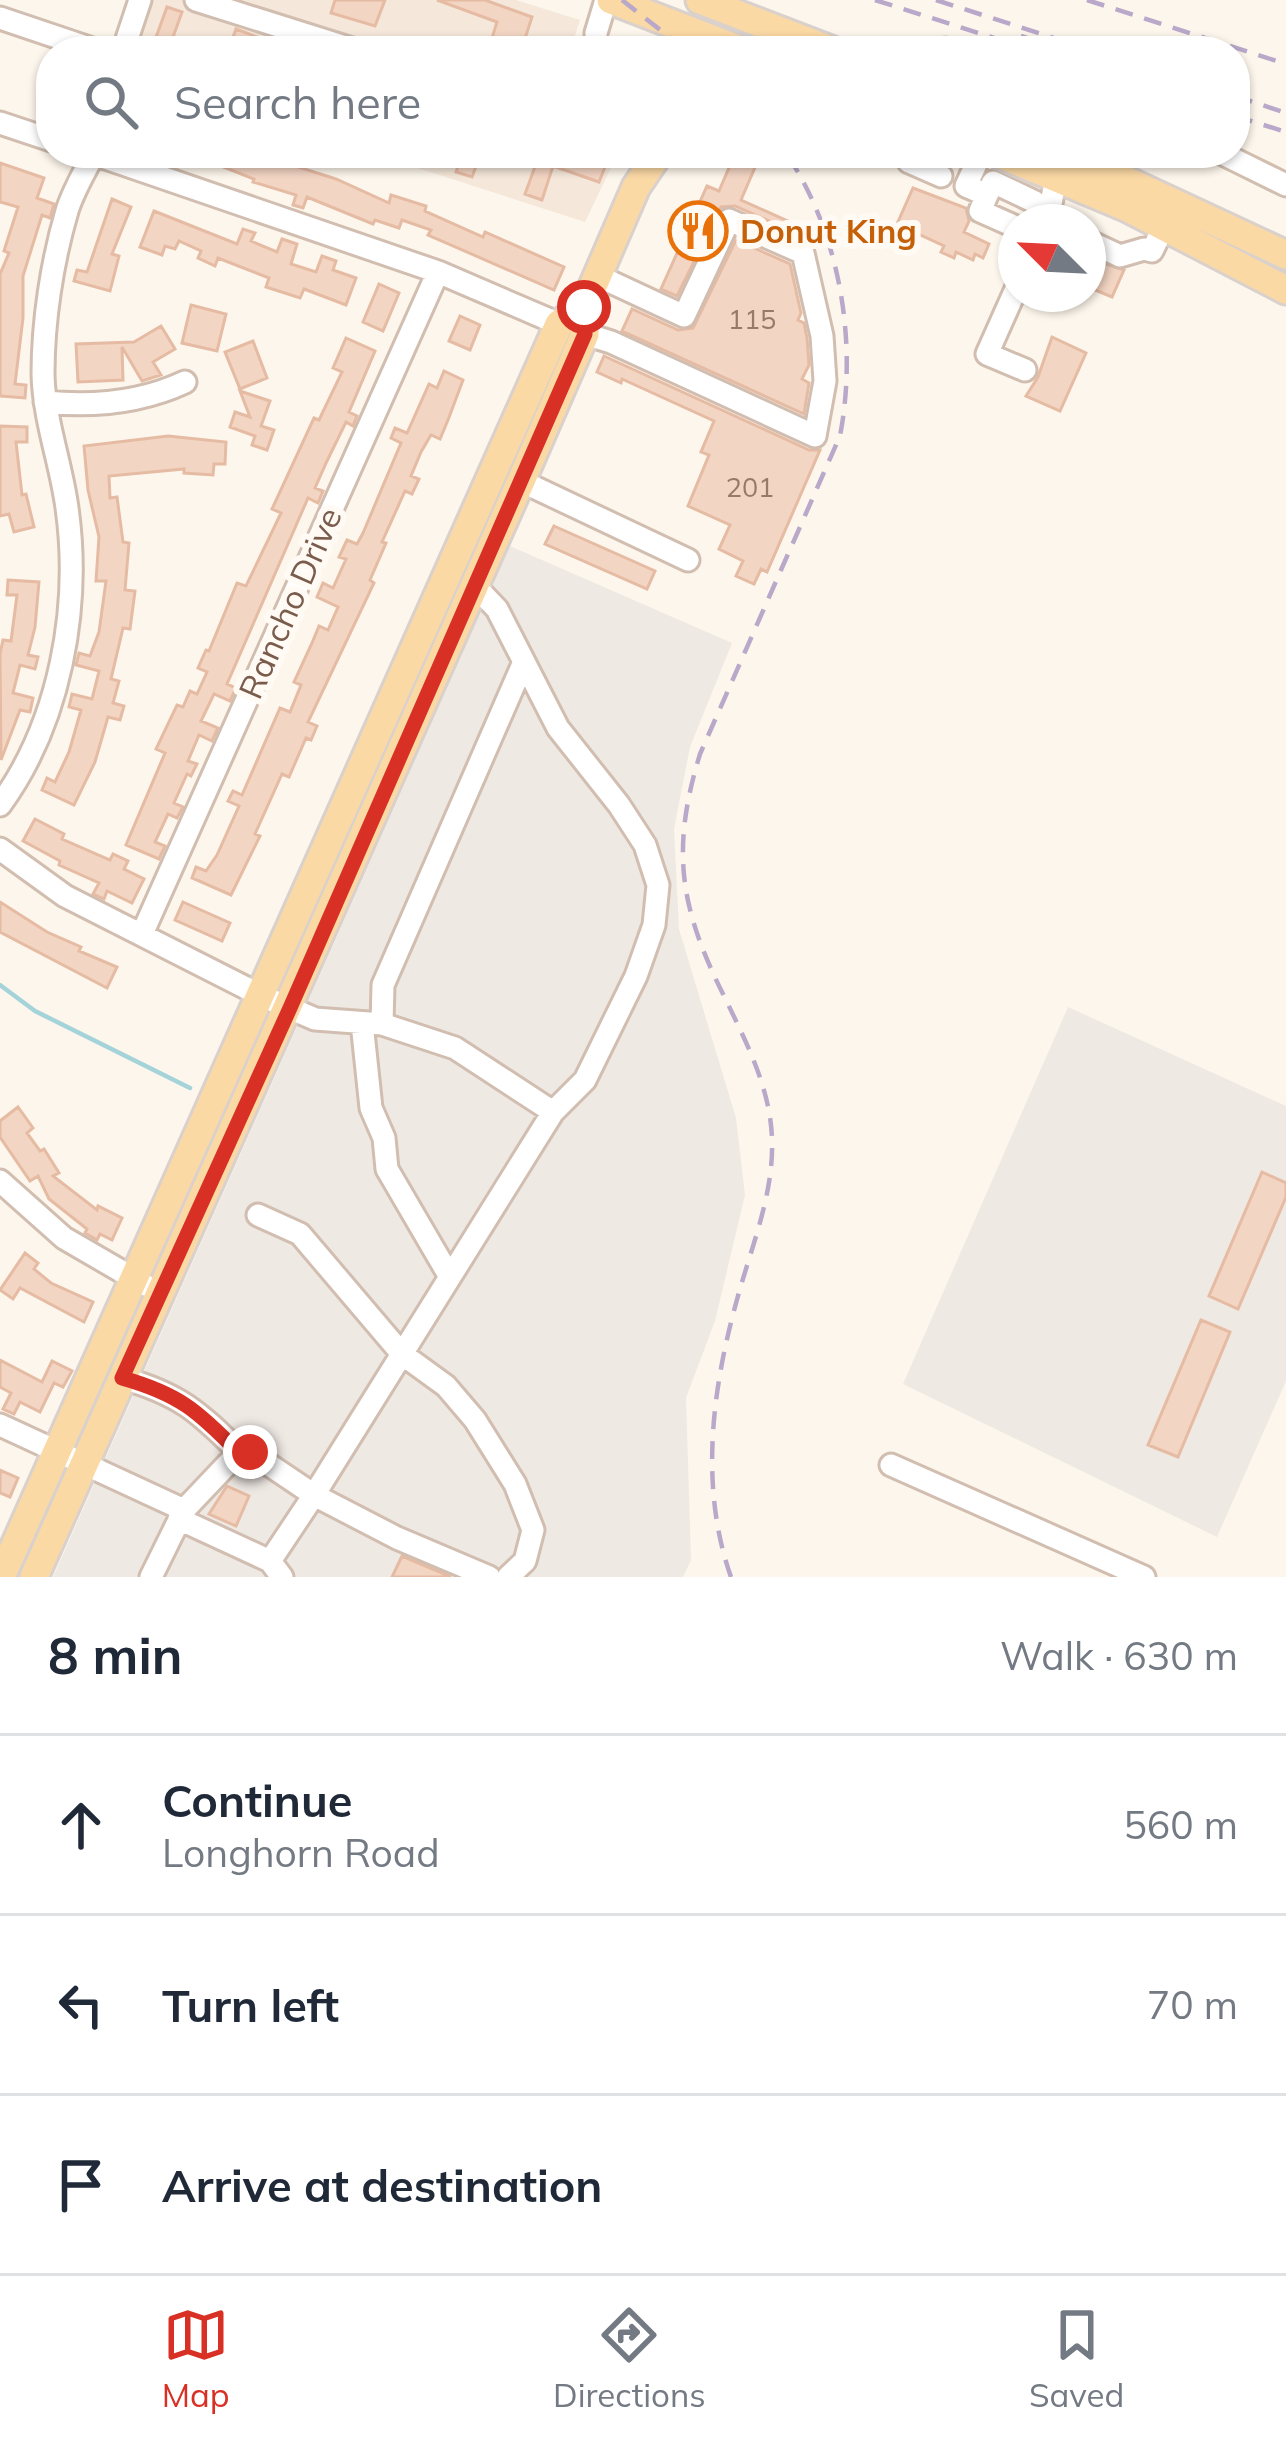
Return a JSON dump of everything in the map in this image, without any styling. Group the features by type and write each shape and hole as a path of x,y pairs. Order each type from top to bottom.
{"main road":[{"path":"608,0 683,36"},
{"path":"701,36 714,2 797,36"},
{"path":"637,187 640,168"},
{"path":"34,1577 134,1280 649,168"},
{"path":"1021,204 1026,168"},
{"path":"1106,217 1164,226 1286,290"},
{"path":"1106,219 1285,252"},
{"path":"1,1577 122,1378 475,586 509,476"}],"street":[{"path":"128,36 140,0"},
{"path":"196,0 310,36"},
{"path":"596,36 608,0"},
{"path":"0,18 53,36"},
{"path":"0,123 36,135"},
{"path":"1250,167 1286,184"},
{"path":"0,805 32,750 68,624 71,544 45,402 45,333 68,209 86,168"},
{"path":"136,168 576,322 815,436 825,381 822,336 803,253 729,220 684,316 598,276"},
{"path":"923,168 941,176"},
{"path":"974,168 966,186 1021,204"},
{"path":"1106,249 1120,256 1152,251 1164,226"},
{"name":"Rancho Drive","path":"142,934 438,272"},
{"path":"1006,312 987,354 1025,370"},
{"path":"45,402 84,406 154,397 185,382"},
{"path":"509,476 688,560"},
{"path":"0,1425 72,1457 276,1569 314,1495 553,1112 585,1080 636,976 654,925 658,885 645,844 558,728 496,609 475,586"},
{"path":"450,1277 387,1168 384,1138 371,1108 372,1024 383,985 523,664"},
{"path":"0,849 65,896 262,996 315,1019 372,1024 455,1048 553,1112"},
{"path":"0,1181 64,1238 161,1291"},
{"path":"258,1215 300,1234 402,1354 461,1403 514,1484 533,1530 525,1561 508,1577"},
{"path":"122,1378 194,1407 238,1452 250,1452 314,1495 397,1538 489,1577"},
{"path":"151,1577 182,1515 238,1452"},
{"path":"891,1465 1144,1577"}],"shaded area":[{"path":"151,0 516,0 580,20 575,36 139,36"},
{"path":"418,168 611,168 585,222"},
{"path":"510,546 732,643 690,747 674,829 679,929 736,1118 745,1195 715,1321 686,1398 691,1560 683,1577 53,1577"},
{"path":"1068,1007 1286,1106 1286,1381 1217,1537 903,1384"}],"building":[{"path":"335,0 385,0 375,26 331,13"},
{"path":"437,0 485,0 532,17 526,36 493,36 497,22"},
{"path":"167,7 182,12 173,36 156,36"},
{"path":"0,163 44,178 37,198 54,204 50,218 42,215 23,276 15,384 26,385 25,398 0,396 0,274 18,207 0,202"},
{"path":"226,168 301,168 389,203 391,195 426,206 425,211 483,237 485,232 564,267 554,290 428,235 431,230 402,220 399,228 375,220 373,224 307,197 303,208 293,205 296,195"},
{"path":"457,168 475,168 472,177 456,172"},
{"path":"535,168 552,168 542,200 525,194"},
{"path":"559,168 605,168 599,182"},
{"path":"729,168 755,168 741,200 801,227 798,234 735,206 721,207 677,296 661,289 707,186 719,191"},
{"path":"913,188 966,208 969,221 964,232 989,244 983,258 975,254 973,260 956,252 954,258 941,252 944,246 897,224"},
{"path":"112,199 131,207 112,254 119,256 110,291 74,281 77,270 87,272"},
{"path":"154,211 237,244 243,229 255,233 251,241 277,252 282,239 297,244 291,264 316,272 322,256 336,261 333,270 356,278 346,305 304,289 300,298 266,287 269,278 218,258 215,266 198,258 201,251 179,241 175,249 165,246 162,255 140,247"},
{"path":"736,240 790,264 801,313 798,320 804,323 807,338 809,365 802,379 809,383 804,414 622,331 632,309 678,330 693,328"},
{"path":"1106,264 1124,270 1112,297 1106,294"},
{"path":"379,284 399,293 383,331 363,322"},
{"path":"191,305 226,314 217,351 182,343"},
{"path":"460,316 480,325 470,350 449,341"},
{"path":"161,326 175,349 153,362 161,375 142,381 122,347 123,380 78,382 76,344 134,342"},
{"path":"1052,337 1086,353 1060,411 1026,396"},
{"path":"346,338 375,351 349,412 357,416 353,426 346,422 327,461 315,488 323,491 318,503 308,498 227,684 236,688 230,701 214,694 201,721 218,728 212,741 199,735 188,761 197,764 174,803 183,807 177,818 168,814 155,842 165,846 159,859 126,845 165,753 156,749 177,705 183,707 190,691 197,694 207,672 198,668 237,583 246,586 281,513 272,509 314,418 319,420 342,372 333,368"},
{"path":"253,341 267,378 240,389 225,352"},
{"path":"604,356 809,450 820,450 767,572 761,569 754,584 736,576 743,561 719,549 730,525 688,506 709,455 701,452 714,421 597,372"},
{"path":"444,371 463,380 440,439 431,435 421,452 411,476 419,479 412,494 405,491 382,542 386,543 370,580 374,583 308,722 317,726 311,740 306,738 289,777 282,774 255,834 260,836 231,895 192,878 196,867 206,871 217,855 239,806 228,801 233,791 242,795 280,708 290,712 301,685 294,682 319,626 328,630 338,607 317,597 323,583 333,588 346,559 339,557 347,540 357,544 363,533 401,443 391,438 395,428 407,433 429,384 437,388"},
{"path":"240,391 270,401 261,426 274,430 267,450 252,445 255,436 230,427 235,412 250,417"},
{"path":"0,426 27,427 27,442 16,442 22,495 26,494 34,527 14,532 9,514 0,516"},
{"path":"168,436 226,442 225,464 214,464 213,475 184,473 184,469 109,476 123,542 129,543 125,590 135,591 130,629 123,628 111,679 119,681 113,703 124,706 120,720 108,717 95,762 74,805 42,790 47,778 55,782 69,752 81,710 69,707 72,694 92,699 99,671 76,665 79,653 90,656 99,632 106,581 96,581 99,537 84,446"},
{"path":"554,526 655,571 647,589 545,544"},
{"path":"8,580 39,582 28,655 38,657 35,669 20,665 13,693 33,698 30,712 20,710 1,760 0,654 3,640 11,641 17,595 7,595"},
{"path":"35,819 64,834 62,839 110,860 113,854 128,861 124,869 144,879 132,903 107,891 104,899 93,894 99,883 23,841"},
{"path":"0,902 81,947 79,951 117,967 107,988 0,932"},
{"path":"183,902 230,923 222,941 175,920"},
{"path":"18,1107 33,1128 27,1133 59,1173 53,1176 97,1210 98,1206 122,1218 112,1240 100,1234 97,1240 85,1233 87,1229 49,1199 38,1176 30,1181 0,1137 0,1121"},
{"path":"1262,1172 1286,1183 1286,1197 1238,1309 1209,1296"},
{"path":"25,1253 38,1263 34,1269 51,1283 93,1302 84,1322 20,1288 13,1299 0,1290"},
{"path":"1201,1320 1230,1332 1178,1457 1148,1445"},
{"path":"0,1360 42,1382 52,1361 72,1371 63,1387 54,1383 40,1412 20,1402 14,1414 3,1409 11,1393 0,1387"},
{"path":"0,1470 18,1478 10,1497 0,1493"},
{"path":"227,1486 249,1496 236,1526 209,1514"},
{"path":"402,1556 451,1577 392,1577"}],"waterway":[{"path":"0,985 35,1011 190,1088"}],"railway":[{"path":"622,0 668,36"},
{"path":"875,0 988,36"},
{"path":"936,0 1048,36"},
{"path":"1087,0 1199,36"},
{"path":"1250,52 1286,64"},
{"path":"1250,101 1286,113"},
{"path":"1250,121 1286,132"},
{"path":"731,1577 715,1506 713,1433 731,1324 766,1196 772,1138 756,1067 698,937 684,880 683,851 700,754 840,436 847,363 840,289 820,218 795,168"}],"place":[{"name":"Donut King","path":"698,231"}],"route":[{"path":"250,1452 238,1452 194,1407 122,1378 585,334 584,307"}]}
